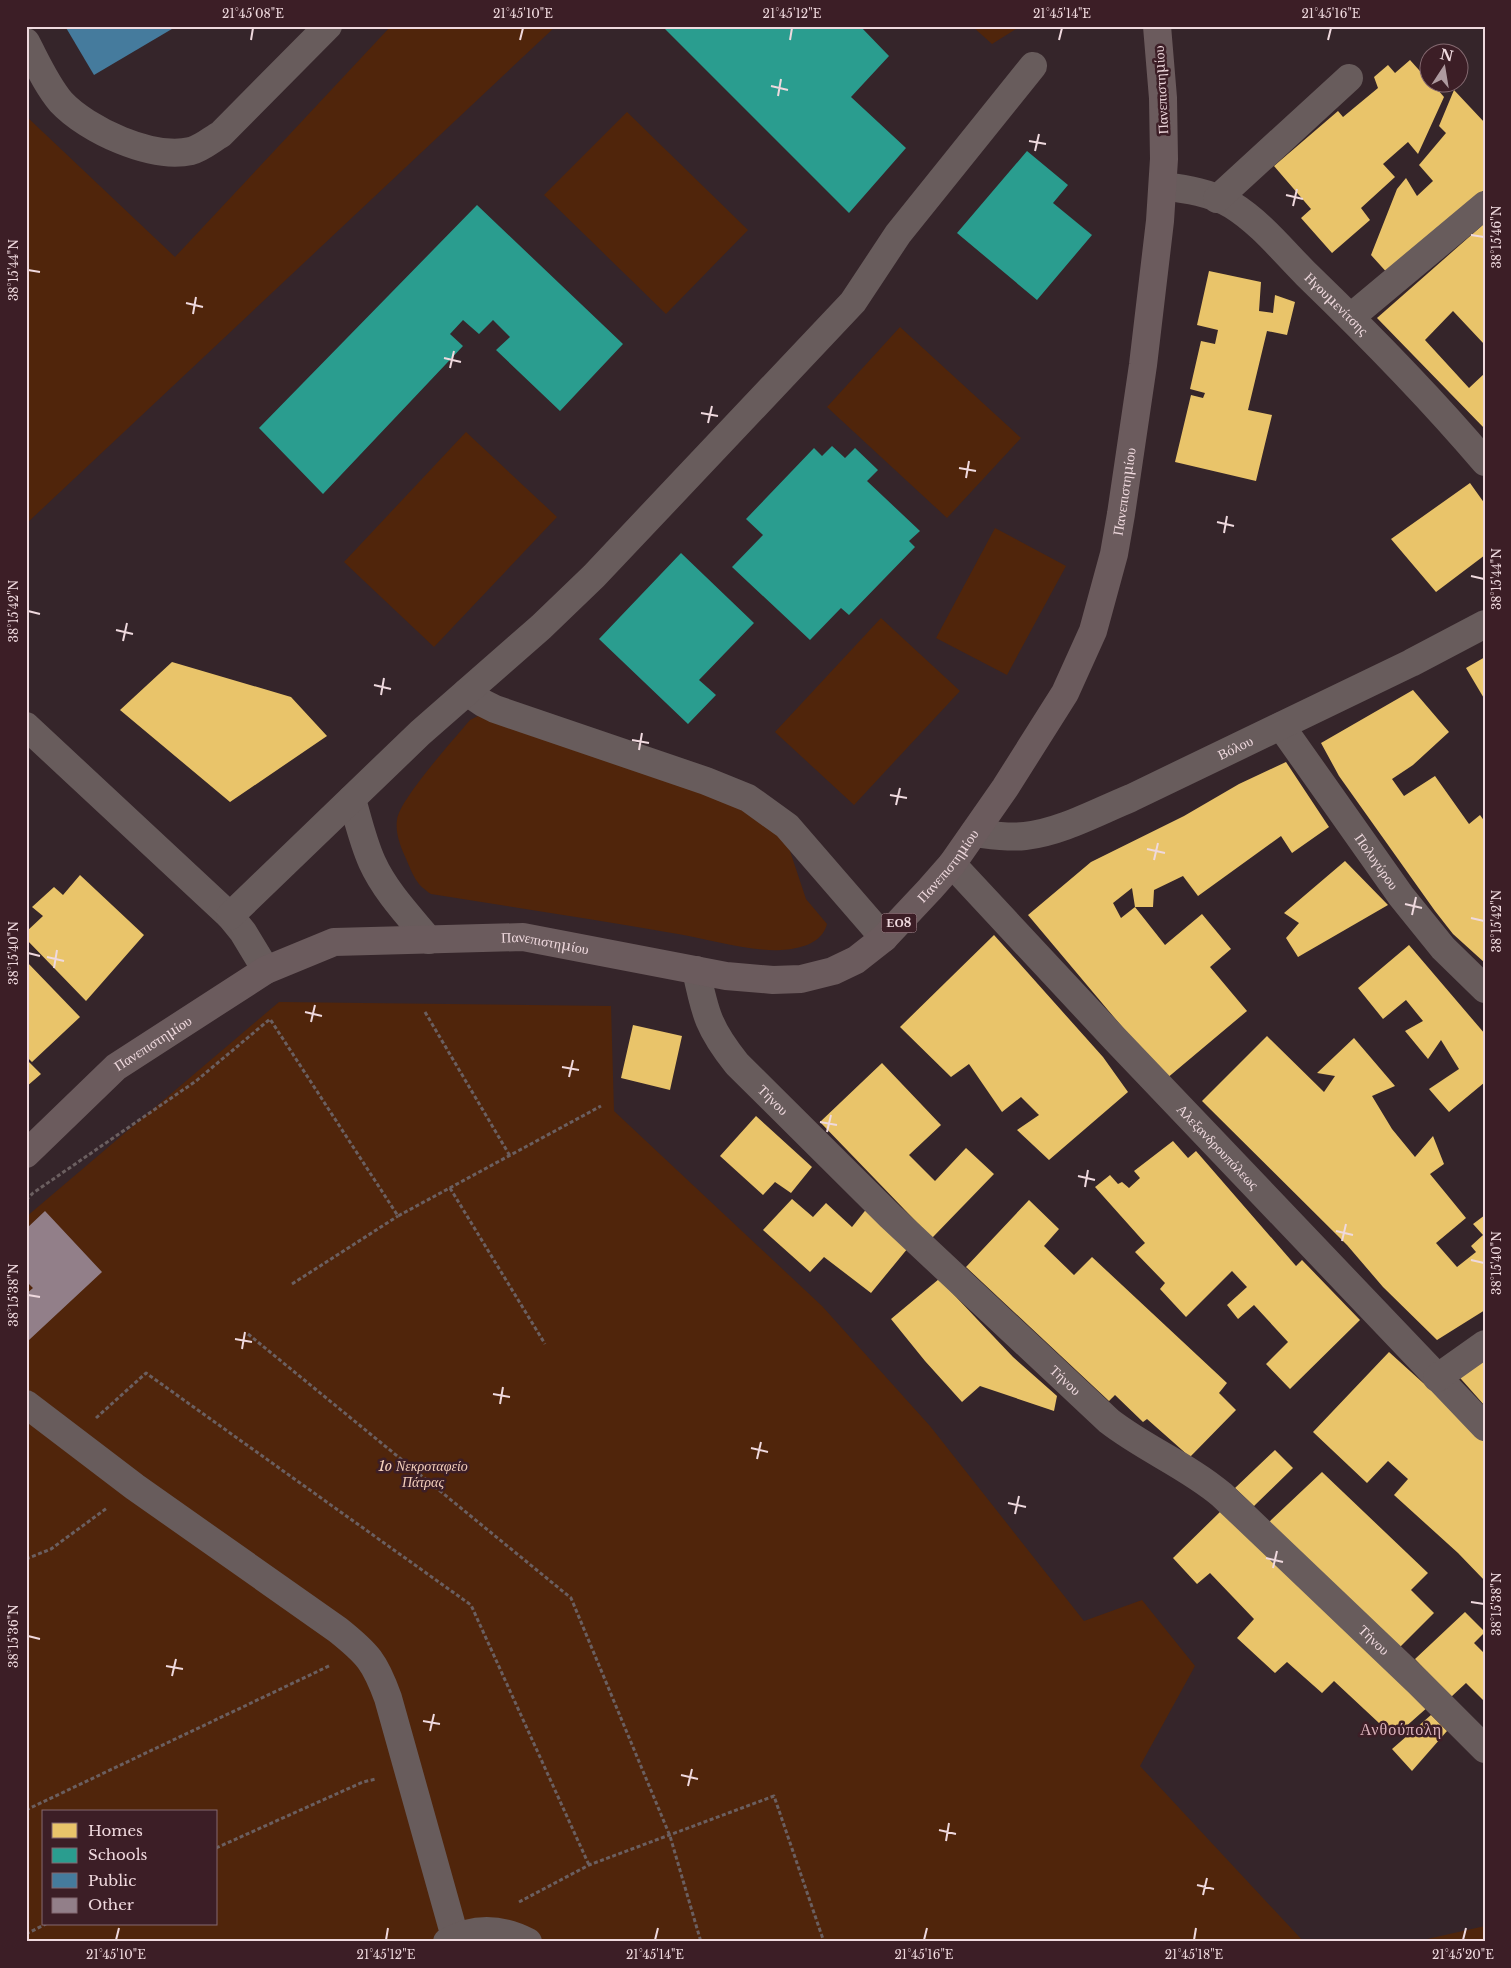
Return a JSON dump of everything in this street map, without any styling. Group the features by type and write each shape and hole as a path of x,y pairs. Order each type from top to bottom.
{"main road":[{"name":"Πανεπιστημίου","path":"26,1154 116,1067 266,970 334,942 524,937 750,979 801,979 844,967 884,938 952,864 1005,788 1065,693 1093,631 1107,582 1121,514 1143,365 1163,186 1162,98 1156,26"}],"street":[{"path":"26,42 47,83 63,103 85,121 118,140 172,153 191,151 208,143 220,134 328,26"},
{"path":"230,916 420,733 540,627 594,576 853,302 898,234 1032,66"},
{"path":"1217,198 1349,78"},
{"name":"Ηγουμενίτσης","path":"1163,186 1217,198 1231,204 1252,220 1351,317 1444,415 1485,462"},
{"path":"1351,317 1485,205"},
{"name":"Βόλου","path":"974,833 1025,836 1049,831 1084,818 1131,798 1411,664 1485,624"},
{"path":"467,692 496,709 697,777 748,798 787,826 884,938"},
{"path":"26,726 230,916 243,932 266,970"},
{"name":"Πολυγύρου","path":"1281,726 1401,896 1443,948 1485,989"},
{"path":"352,799 371,861 386,887 429,940"},
{"name":"Αλεξανδρουπόλεως","path":"952,864 1115,1039 1485,1427"},
{"name":"Τήνου","path":"696,970 709,1022 723,1046 737,1064 876,1202 1109,1421 1147,1448 1207,1483 1222,1495 1418,1682 1485,1749"},
{"path":"1437,1378 1485,1344"},
{"path":"26,1404 135,1487 338,1630 363,1650 379,1672 409,1771 451,1939 485,1930 514,1935 528,1942"}],"path":[{"path":"425,1012 510,1156"},
{"path":"26,1200 33,1193 196,1081 270,1019 398,1216"},
{"path":"292,1284 398,1216 600,1106"},
{"path":"450,1188 545,1344"},
{"path":"248,1334 571,1598 670,1836 701,1942"},
{"path":"71,1440 146,1372 471,1605 589,1865"},
{"path":"26,1560 51,1549 135,1487"},
{"path":"26,1810 363,1650"},
{"path":"218,1847 363,1782 409,1771"},
{"path":"514,1905 589,1865 774,1796 824,1942"},
{"path":"26,1934 42,1926"}],"green space":[{"path":"391,26 556,26 26,524 26,116 175,257"},
{"path":"972,26 1021,26 992,44"},
{"path":"627,112 748,230 666,314 544,195"},
{"path":"900,327 1021,438 947,518 827,407"},
{"path":"466,432 557,517 434,647 344,562"},
{"path":"995,528 1066,566 1007,675 936,638"},
{"path":"881,618 960,691 854,805 775,732"},
{"path":"480,715 736,804 787,842 806,899 827,924 824,931 815,941 802,947 781,950 755,949 685,935 431,894 416,880 412,872 399,841 397,820 407,799 428,770 470,720"},
{"name":"1o Νεκροταφείο Πάτρας","path":"279,1002 611,1006 614,1111 822,1306 930,1426 1084,1621 1142,1600 1195,1666 1140,1766 1304,1942 26,1942 26,1217"},
{"path":"1485,1926 1485,1942 1414,1942"}],"building: Homes":[{"path":"1410,60 1418,69 1418,92 1440,92 1444,97 1418,154 1408,142 1383,164 1395,177 1361,208 1370,220 1332,253 1301,218 1311,209 1274,166 1338,111 1343,117 1378,88 1374,77 1388,65 1395,73"},
{"path":"1453,92 1456,92 1485,123 1485,189 1390,276 1371,255 1397,189 1406,178 1417,196 1433,181 1419,165 1446,133 1439,126"},
{"path":"1485,223 1485,343 1453,311 1425,340 1469,388 1485,373 1485,429 1377,318"},
{"path":"1209,271 1261,282 1259,311 1273,313 1275,295 1295,302 1287,335 1267,331 1248,410 1272,415 1256,481 1175,462 1191,395 1203,398 1205,393 1190,389 1201,341 1215,344 1218,330 1197,325"},
{"path":"1470,483 1485,504 1485,555 1436,592 1391,539"},
{"path":"1485,657 1485,700 1466,668"},
{"path":"172,662 291,697 327,736 230,802 120,710"},
{"path":"1413,690 1449,732 1413,765 1392,779 1404,796 1435,776 1469,824 1480,815 1485,822 1485,875 1483,876 1485,879 1485,963 1453,934 1435,911 1339,776 1321,743"},
{"path":"1286,762 1329,827 1292,853 1281,836 1198,896 1183,876 1154,890 1153,907 1135,907 1165,945 1202,914 1231,949 1210,967 1247,1011 1166,1079 1028,915 1091,862 1184,816 1239,784","holes":["1132,888 1135,907 1121,918 1113,903"]},
{"path":"1345,861 1388,905 1298,957 1286,938 1299,923 1284,913"},
{"path":"80,875 144,935 86,1001 26,939 26,932 43,916 32,907 54,887 63,895"},
{"path":"994,935 1103,1057 1128,1092 1049,1160 1017,1130 1039,1115 1021,1097 1002,1112 969,1064 951,1077 900,1027"},
{"path":"1409,945 1485,1034 1485,1082 1449,1112 1429,1089 1459,1069 1441,1040 1428,1059 1405,1031 1423,1021 1406,1000 1383,1019 1358,988"},
{"path":"26,961 80,1017 32,1062 26,1056"},
{"path":"633,1025 682,1036 670,1090 621,1078"},
{"path":"1267,1036 1324,1092 1335,1076 1317,1073 1354,1038 1395,1086 1372,1096 1392,1129 1415,1157 1433,1136 1444,1164 1430,1174 1466,1218 1436,1243 1457,1267 1476,1252 1471,1246 1483,1235 1473,1224 1485,1215 1485,1310 1437,1340 1383,1287 1347,1245 1202,1101"},
{"path":"26,1059 41,1074 26,1087"},
{"path":"882,1063 941,1125 909,1155 935,1181 966,1148 994,1174 932,1238 820,1122"},
{"path":"756,1116 812,1167 791,1193 775,1182 763,1195 720,1156"},
{"path":"1173,1141 1188,1158 1196,1151 1296,1266 1302,1260 1360,1320 1290,1389 1266,1364 1288,1342 1254,1305 1238,1319 1227,1305 1247,1287 1232,1271 1186,1317 1160,1289 1165,1283 1135,1252 1145,1243 1095,1187 1110,1175 1118,1184 1122,1182 1129,1188 1140,1178 1134,1171"},
{"path":"792,1199 813,1217 826,1203 852,1227 868,1207 908,1248 871,1293 824,1257 810,1272 763,1230"},
{"path":"1029,1200 1059,1229 1044,1246 1074,1275 1092,1257 1227,1383 1219,1393 1236,1410 1190,1457 1147,1419 1143,1422 1115,1395 1109,1401 966,1267"},
{"path":"939,1279 1013,1357 1057,1396 1054,1411 980,1386 962,1402 925,1361 891,1319"},
{"path":"1389,1352 1443,1401 1485,1443 1485,1581 1458,1553 1394,1495 1408,1479 1388,1461 1367,1483 1313,1432"},
{"path":"1485,1356 1485,1406 1454,1371"},
{"path":"1275,1450 1293,1468 1254,1506 1235,1488"},
{"path":"1322,1472 1428,1573 1411,1590 1434,1613 1398,1649 1269,1522"},
{"path":"1222,1510 1429,1706 1394,1737 1334,1681 1322,1693 1287,1662 1275,1673 1237,1638 1254,1619 1210,1573 1197,1584 1173,1558"},
{"path":"1465,1612 1485,1632 1474,1643 1485,1654 1485,1702 1466,1683 1451,1697 1415,1659"},
{"path":"1431,1715 1447,1731 1412,1771 1392,1749"}],"building: Schools":[{"path":"662,26 860,26 889,56 851,97 906,148 849,213"},
{"path":"1027,151 1068,185 1053,203 1092,235 1037,300 957,233"},
{"path":"477,205 623,344 560,411 496,350 510,337 493,320 479,334 463,320 450,334 463,346 323,494 259,428"},
{"path":"832,446 845,458 855,448 878,470 867,481 920,531 909,541 915,547 849,615 841,608 810,640 732,567 763,535 746,519 814,448 822,456"},
{"path":"681,553 754,623 699,680 716,695 688,724 599,639"}],"building: Public":[{"path":"65,26 177,26 94,75"}],"building: Other":[{"path":"45,1211 102,1272 29,1340 26,1338 26,1294 33,1288 26,1281 26,1229"}],"district":[{"name":"Ανθούπολη","path":"1401,1729"}]}
